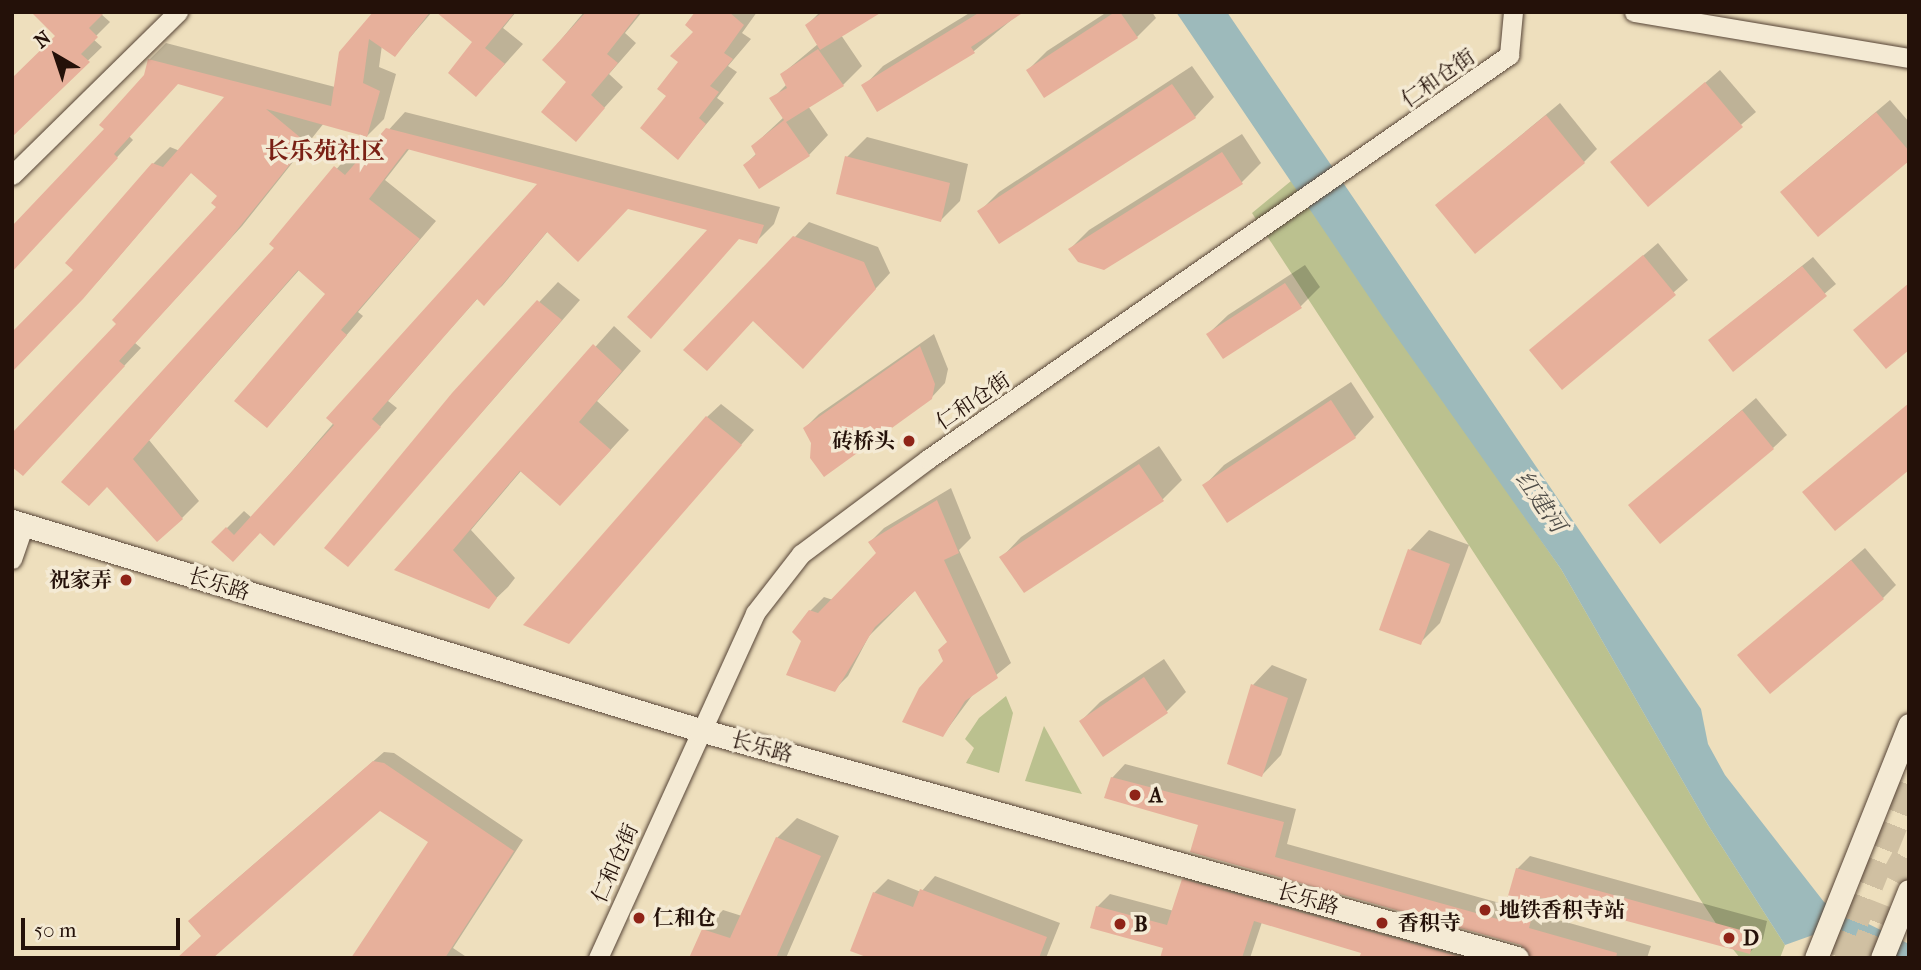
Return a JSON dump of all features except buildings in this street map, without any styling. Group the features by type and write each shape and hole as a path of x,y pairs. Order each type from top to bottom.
{"street":[{"path":"12,175 178,12"},
{"name":"仁和仓街","path":"598,958 755,612 801,554 928,459 1276,220 1509,55 1513,12"},
{"path":"1633,12 1909,58"},
{"path":"12,559 18,523"},
{"name":"长乐路","path":"18,523 700,730 1517,958"},
{"path":"1816,958 1909,725"},
{"path":"1882,958 1909,891"}],"green space":[{"path":"1291,181 1561,569 1708,825 1785,945 1780,958 1740,958 1732,948 1252,213"},
{"path":"1006,696 1013,713 999,773 966,763 974,748 965,739 979,718"},
{"path":"1044,726 1082,794 1025,781"}],"water":[{"name":"红建河","path":"1176,12 1227,12 1701,709 1708,744 1725,775 1824,902 1909,944 1909,958 1872,958 1827,930 1785,945 1708,825 1561,569 1384,319"}],"tunnel":[{"path":"1894,807 1909,762"},
{"path":"1841,958 1909,790"},
{"path":"1892,880 1909,849"},
{"path":"1861,958 1882,904"}],"place":[{"name":"砖桥头","path":"909,441"},
{"name":"祝家弄","path":"126,580"},
{"name":"A","path":"1135,795"},
{"name":"地铁香积寺站","path":"1485,910"},
{"name":"仁和仓","path":"639,918"},
{"name":"香积寺","path":"1382,923"},
{"name":"B","path":"1120,924"},
{"name":"D","path":"1729,938"}],"district":[{"name":"长乐苑社区","path":"325,152"}]}
